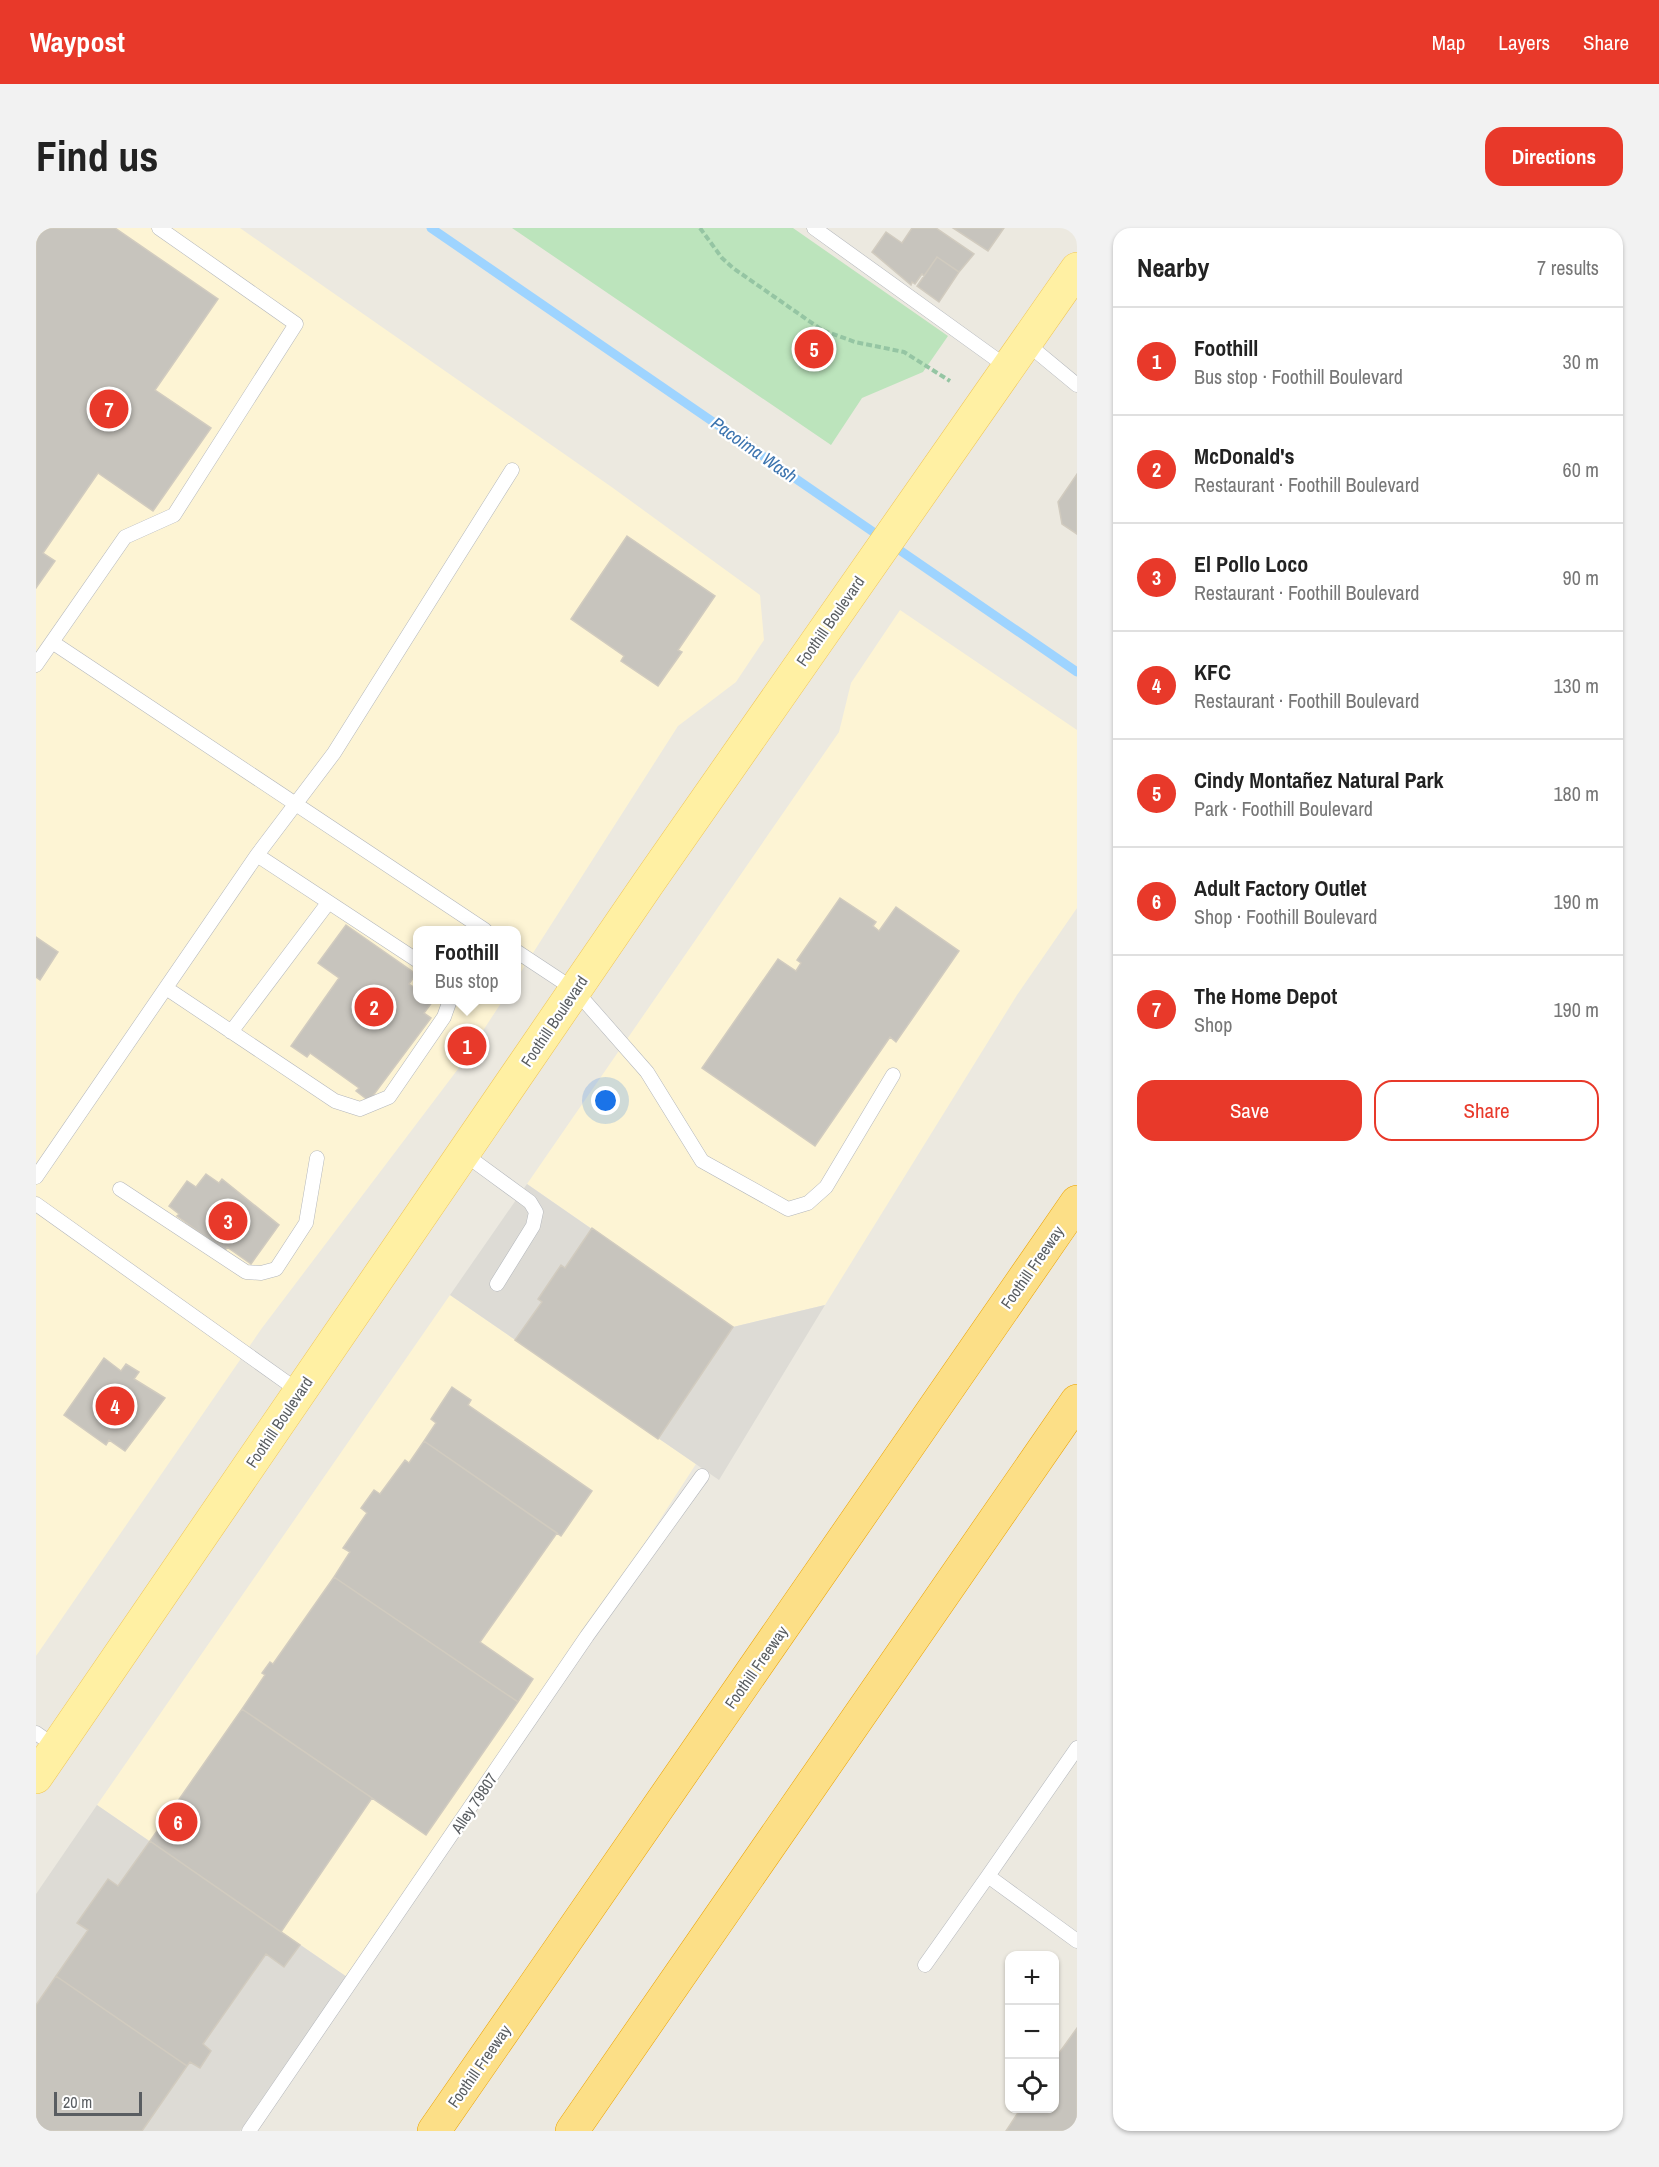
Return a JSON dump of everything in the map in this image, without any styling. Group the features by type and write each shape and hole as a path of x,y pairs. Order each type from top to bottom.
{"highway":[{"name":"Foothill Freeway","path":"434,2131 1077,1202"},
{"path":"572,2131 1077,1401"}],"main road":[{"name":"Foothill Boulevard","path":"36,1777 46,1740 300,1392 780,693 1077,270"}],"lane":[{"path":"36,665 125,537 174,515 296,324 159,228"},
{"path":"814,228 1016,354 1077,385"},
{"path":"36,1177 257,855 334,753 512,470"},
{"path":"52,642 479,926"},
{"path":"257,855 413,958"},
{"path":"231,1032 328,903"},
{"path":"521,954 575,990 647,1072 702,1161 788,1209 808,1203 826,1187 893,1075"},
{"path":"166,988 335,1101 360,1109 389,1096 444,1017 448,1004"},
{"path":"463,1153 530,1202 536,1212 533,1226 496,1284"},
{"path":"120,1189 246,1272 261,1273 276,1269 306,1223 317,1158"},
{"path":"36,1204 300,1392"},
{"name":"Alley 79807","path":"249,2131 587,1636 702,1476"},
{"path":"925,1965 1077,1748"},
{"path":"988,1876 1077,1941"}],"path":[{"path":"700,228 722,258 733,268 814,325 855,342 904,352 950,381"}],"shaded area":[{"path":"36,228 240,228 613,488 760,595 764,640 736,682 678,726 521,972 521,926 413,926 413,1004 500,1004 458,1069 262,1328 36,1656"},
{"path":"900,610 1077,730 1077,908 1017,995 825,1305 733,1327 527,1184 839,732 851,683"},
{"path":"527,1184 733,1327 825,1305 719,1480 450,1295"},
{"path":"450,1295 696,1464 622,1578 347,1977 97,1805"},
{"path":"97,1805 347,1977 240,2131 36,2131 36,1894"}],"green space":[{"path":"512,228 793,228 948,336 923,372 862,398 831,445"}],"building":[{"path":"36,228 115,228 218,299 155,390 211,428 153,511 98,473 43,553 55,561 36,588"},
{"path":"912,228 936,228 974,254 959,272 937,257 924,276 922,274 915,284 912,282 911,285 872,252 886,232 902,243"},
{"path":"953,228 1004,228 988,251"},
{"path":"937,257 959,272 939,302 917,286"},
{"path":"1077,474 1077,534 1062,524 1058,502"},
{"path":"627,536 715,596 678,650 682,652 658,686 621,661 624,656 571,619"},
{"path":"840,898 876,922 873,926 879,931 896,907 959,951 896,1042 890,1037 815,1146 702,1068 778,959 796,971 801,963 797,960"},
{"path":"346,925 413,972 413,978 409,984 413,987 413,1004 431,1004 424,1013 431,1018 369,1101 356,1091 359,1088 310,1053 307,1057 291,1046 339,978 318,963"},
{"path":"36,937 58,952 40,980 36,977"},
{"path":"206,1174 219,1183 222,1179 279,1225 251,1264 227,1247 225,1251 177,1216 179,1214 169,1206 187,1181 196,1187"},
{"path":"592,1228 733,1327 658,1439 515,1340 542,1302 538,1299 561,1265 565,1268"},
{"path":"104,1358 121,1371 126,1364 139,1372 134,1379 165,1398 125,1451 109,1440 106,1445 64,1415"},
{"path":"452,1387 471,1400 468,1405 592,1491 561,1536 424,1441 436,1423 431,1419"},
{"path":"424,1441 557,1533 480,1642 533,1679 518,1702 334,1577 350,1552 343,1548 367,1513 361,1508 374,1490 380,1494 405,1460 409,1463"},
{"path":"334,1577 518,1702 426,1835 242,1709 265,1675 262,1673 270,1662 273,1664"},
{"path":"242,1709 372,1798 281,1932 150,1841"},
{"path":"150,1841 300,1945 284,1967 266,1954 203,2044 211,2051 200,2068 190,2062 187,2066 56,1976 88,1930 77,1923 108,1879 118,1886"},
{"path":"56,1976 187,2066 142,2131 36,2131 36,2005"},
{"path":"1077,2028 1077,2131 1006,2131 1018,2113 1059,2113 1059,2053"}],"waterway":[{"name":"Pacoima Wash","path":"431,228 1077,672"}],"place":[{"name":"Cindy Montañez Natural Park","path":"814,349"},
{"name":"The Home Depot","path":"109,409"},
{"name":"McDonald's","path":"374,1007"},
{"name":"Foothill","path":"467,1046"},
{"name":"El Pollo Loco","path":"228,1221"},
{"name":"KFC","path":"115,1406"},
{"name":"Adult Factory Outlet","path":"178,1822"}]}
